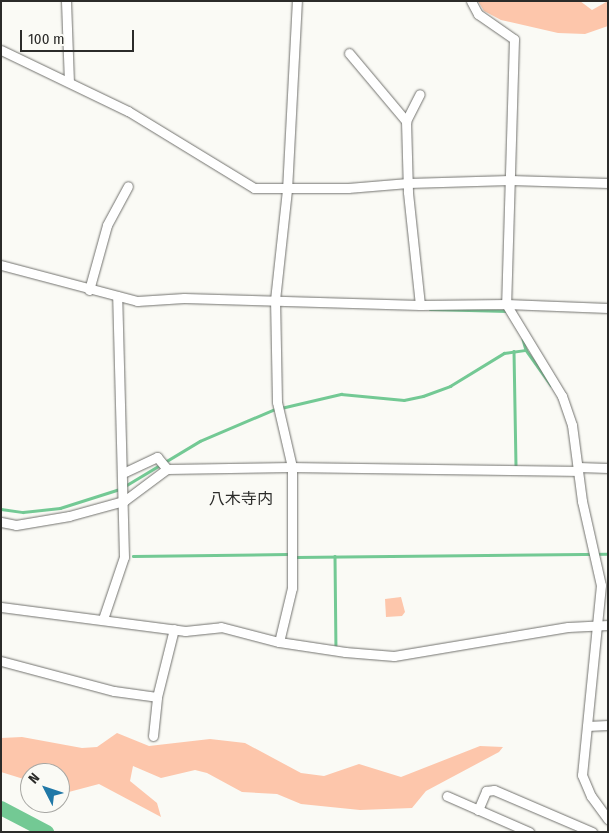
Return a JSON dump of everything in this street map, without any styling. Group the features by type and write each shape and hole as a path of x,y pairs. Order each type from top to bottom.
{"street":[{"path":"66,1 69,80"},
{"path":"279,642 292,588 292,467 277,402 275,300 287,190 297,1"},
{"path":"471,1 478,14 514,39 506,304 570,414 578,469 601,585 604,625 587,726 582,775 591,796 608,818"},
{"path":"1,50 69,80 154,126 254,188 287,190 368,188 408,183 510,180 608,183"},
{"path":"349,53 406,120"},
{"path":"420,94 406,120 408,183 420,305"},
{"path":"90,290 107,225 128,186"},
{"path":"1,265 90,290 137,300 275,300 420,305 506,304 608,308"},
{"path":"103,619 124,557 124,499 117,296"},
{"path":"123,475 156,457 167,469"},
{"path":"1,522 16,524 69,516 124,499 167,469 292,467 608,468"},
{"path":"1,607 41,614 103,619 174,629 221,627 279,642 394,656 604,625"},
{"path":"153,736 157,697 174,629"},
{"path":"1,660 114,691 157,697"},
{"path":"587,726 608,726"},
{"path":"478,810 486,791 494,790 592,832"},
{"path":"447,796 529,832"}],"shaded area":[{"path":"478,1 580,1 592,10 608,1 608,26 585,34 558,33 501,20 484,11"},
{"path":"401,597 405,612 402,616 386,617 385,599"},
{"path":"117,733 149,746 210,739 245,743 301,773 324,776 359,764 401,777 480,746 503,747 499,752 426,791 412,808 360,810 301,804 277,794 242,792 207,773 195,770 161,778 133,766 130,781 157,803 161,817 99,784 70,792 70,763 20,763 20,778 1,772 1,738 22,737 82,748 97,747"}],"waterway":[{"path":"430,309 507,311"},
{"path":"523,339 526,350 551,385"},
{"path":"281,408 341,394 404,400 423,396 450,386 504,353 526,350"},
{"path":"514,351 516,467"},
{"path":"125,486 200,441 275,409"},
{"path":"1,509 23,512 60,508 120,489"},
{"path":"133,556 287,554"},
{"path":"296,557 608,554"},
{"path":"335,556 336,646"},
{"path":"1,808 47,832"}],"district":[{"name":"八木寺内","path":"241,499"}]}
